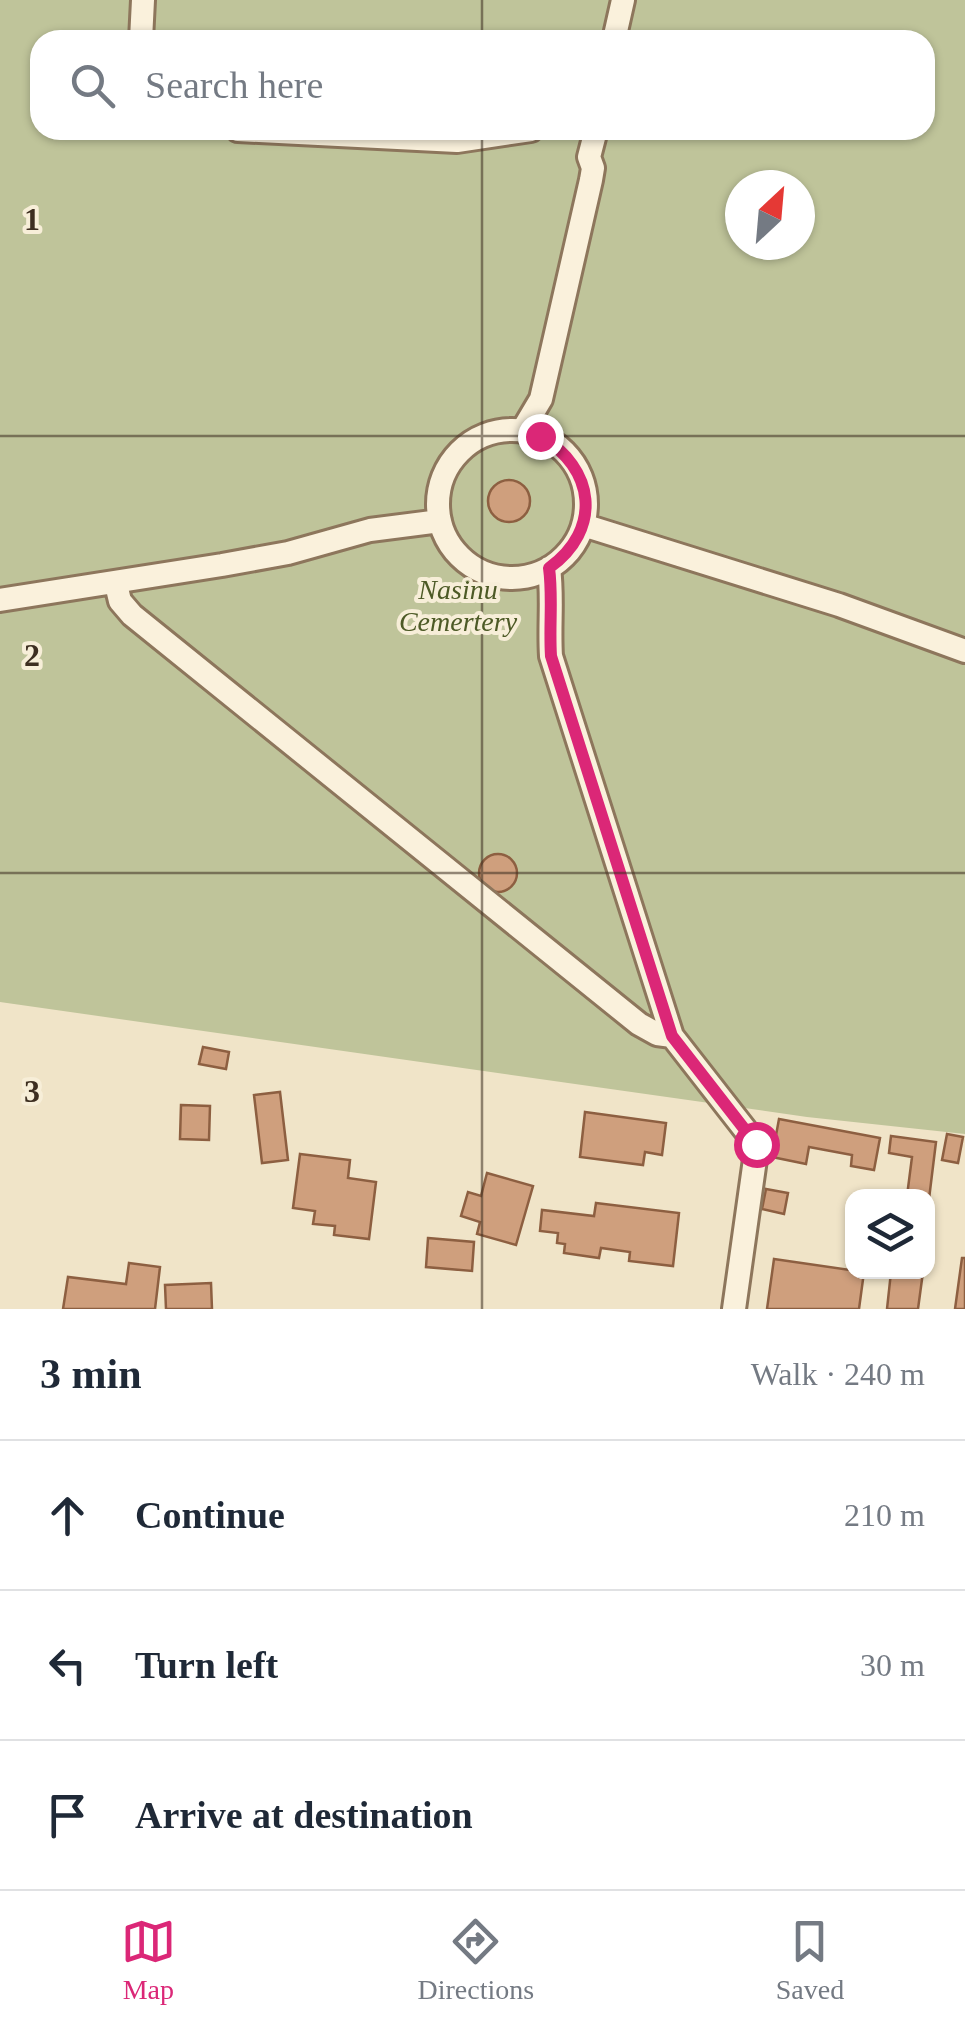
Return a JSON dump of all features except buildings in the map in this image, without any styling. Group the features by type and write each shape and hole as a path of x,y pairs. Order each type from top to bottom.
{"street":[{"path":"142,30 143,0"},
{"path":"616,30 622,0"},
{"path":"436,140 463,140"},
{"path":"522,431 540,399 591,180 594,140"},
{"path":"522,431 556,445 578,472 586,508 583,525 570,550 549,568 514,578 489,574 458,554 440,520 438,499 443,478 461,450 490,434 522,431"},
{"path":"0,600 288,553 370,530 440,520"},
{"path":"583,525 839,606 965,651"},
{"path":"549,568 551,656 672,1036 756,1144 734,1309"},
{"path":"116,584 120,601 132,615 373,813 638,1024 657,1034 672,1036"}],"green space":[{"name":"Nasinu Cemertery","path":"0,0 965,0 965,1134 807,1117 0,1002"}],"route":[{"path":"540,436 556,445 578,472 586,508 583,525 570,550 549,568 551,656 672,1036 756,1144"}]}
